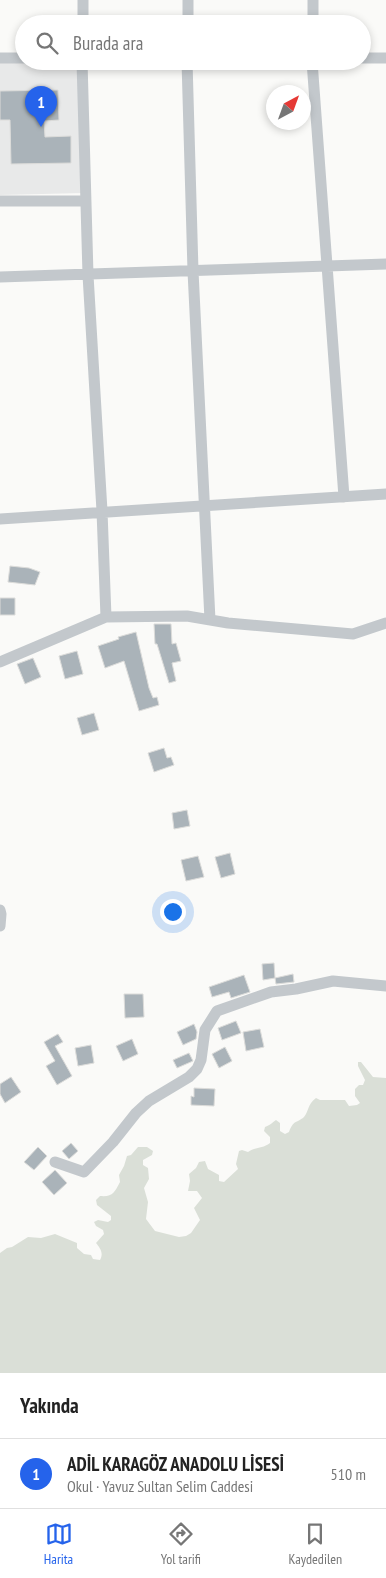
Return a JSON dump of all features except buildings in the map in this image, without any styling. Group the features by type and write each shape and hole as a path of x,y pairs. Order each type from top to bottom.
{"street":[{"path":"83,0 83,15"},
{"path":"188,0 188,15"},
{"path":"313,0 313,15"},
{"path":"0,58 15,58"},
{"path":"371,58 386,58"},
{"path":"82,70 88,275 102,511 106,616"},
{"path":"187,70 193,271 206,505 210,620"},
{"path":"313,70 344,497"},
{"path":"0,201 85,201"},
{"path":"0,277 386,264"},
{"path":"0,519 386,494"},
{"path":"0,662 106,616 187,616 353,634 386,623"},
{"path":"0,910 0,926"},
{"path":"55,1162 84,1172 142,1107 189,1077 197,1069 201,1060 204,1030 217,1011 271,992 333,981 386,986"}],"shaded area":[{"path":"0,58 15,60 15,70 81,70 84,193 0,195"},
{"path":"358,1062 361,1062 373,1077 386,1078 386,1373 0,1373 0,1253 28,1237 41,1238 55,1234 77,1243 77,1248 84,1254 91,1255 93,1259 100,1260 102,1253 96,1243 104,1234 103,1230 96,1226 94,1222 98,1220 108,1222 111,1220 111,1216 97,1205 96,1200 100,1196 108,1196 114,1192 120,1182 119,1175 127,1156 131,1155 138,1147 147,1147 153,1151 152,1155 143,1160 143,1165 148,1168 149,1179 144,1188 148,1202 146,1219 155,1231 179,1237 186,1236 191,1233 200,1220 194,1208 202,1198 197,1191 188,1191 189,1174 196,1168 199,1162 205,1161 208,1169 219,1175 219,1181 224,1182 238,1169 236,1164 239,1151 248,1152 270,1143 270,1137 264,1131 265,1127 276,1120 280,1123 280,1131 285,1134 289,1132 294,1123 306,1115 311,1103 316,1098 320,1100 345,1100 349,1106 357,1105 360,1103 355,1096 355,1089 359,1085 363,1085 365,1080"}],"place":[{"name":"ADİL KARAGÖZ ANADOLU LİSESİ","path":"41,127"}]}
